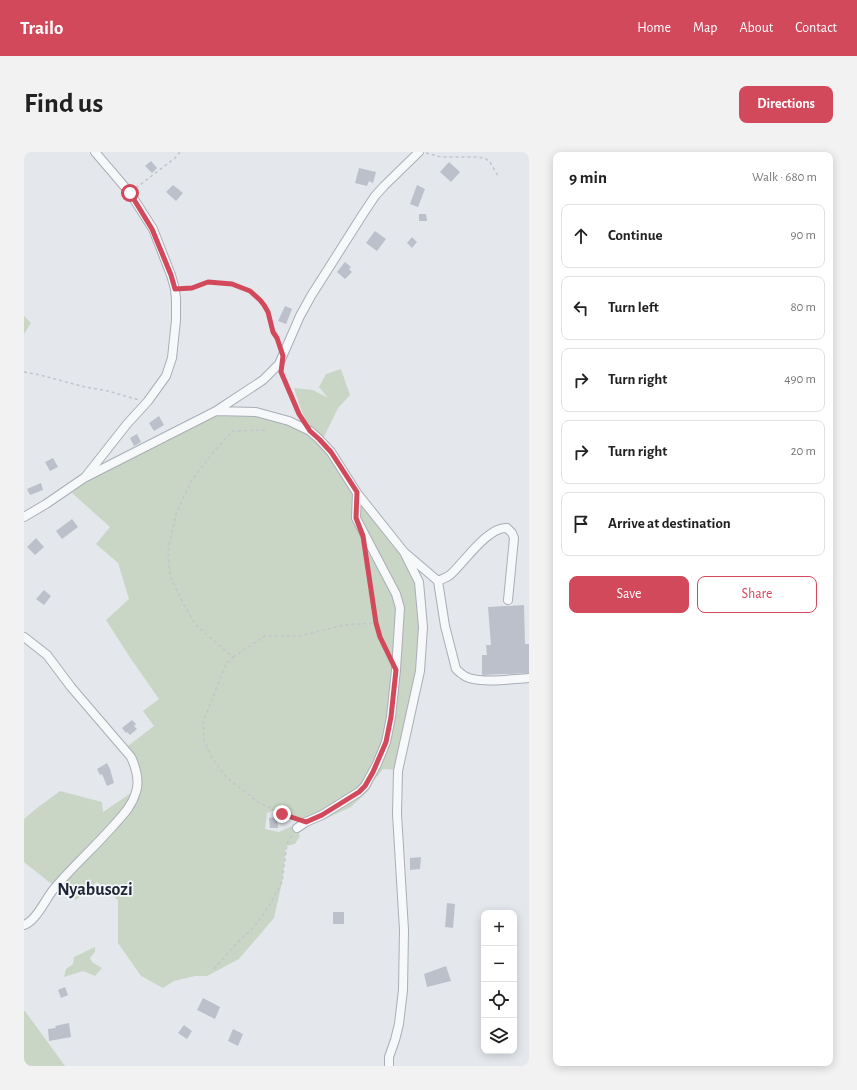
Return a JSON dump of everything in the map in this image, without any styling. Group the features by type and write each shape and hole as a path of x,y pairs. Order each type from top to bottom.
{"street":[{"path":"84,478 127,424 148,401 166,376 172,358 176,320 175,289 171,275 152,229 130,193 94,152"},
{"path":"24,517 84,478 216,411 263,380 273,371 283,356 300,316 311,296 375,196 419,152"},
{"path":"216,411 263,413 286,420 310,431 331,452 357,492 404,552 438,581 445,626 456,669 468,678 479,680 529,678"},
{"path":"297,828 322,815 359,792 369,779 386,742 391,717 400,608 396,594 356,518 357,492"},
{"path":"438,581 450,575 489,534 497,529 507,528 512,533 514,538 508,600"},
{"path":"389,1066 389,1057 399,1024 403,990 404,930 397,814 398,771 420,671 423,627 419,582 404,552"},
{"path":"24,637 47,655 70,687 131,757 138,781 137,791 130,806 97,844 62,880 32,920 24,926"}],"path":[{"path":"130,193 175,158 180,152"},
{"path":"424,152 441,157 486,159 490,162 498,176"},
{"path":"175,289 192,288 211,282 232,284 250,291 260,300 268,312 273,332 277,338 283,356"},
{"path":"281,371 299,414 303,419"},
{"path":"24,372 40,374 85,387 148,401"},
{"path":"233,656 196,625 170,576 168,551 176,514 188,487 217,448 234,431 265,430"},
{"path":"365,551 376,623 380,637 396,670"},
{"path":"306,822 282,814 258,802 226,777 212,758 204,740 203,722 226,664 233,656 265,636 300,636 343,625 376,623"},
{"path":"214,969 254,927 268,908 282,882 287,844 297,828"}],"green space":[{"path":"24,316 31,323 24,334"},
{"path":"341,369 350,395 338,408 322,441 311,429 301,410 294,388 313,390 328,398 319,387 326,374"},
{"path":"255,413 286,420 324,449 395,544 418,582 420,597 420,671 397,770 383,769 374,780 369,790 351,807 316,823 282,814 274,810 267,813 265,829 279,832 294,825 300,836 295,844 286,846 282,882 274,918 239,959 207,976 195,976 174,981 163,988 141,976 118,943 118,900 97,882 76,900 49,882 24,862 24,819 60,791 102,802 103,812 134,791 134,770 124,749 154,726 143,711 159,699 106,620 129,599 118,563 96,544 110,527 72,493 84,482 215,416"},
{"path":"95,947 95,952 90,958 92,962 102,968 95,976 83,971 64,977 66,969 73,964 74,957"},
{"path":"25,1011 65,1066 24,1066"}],"building":[{"path":"151,161 157,168 152,173 145,166"},
{"path":"449,162 460,172 451,182 440,172"},
{"path":"359,168 376,172 373,183 369,181 367,186 355,183"},
{"path":"173,185 183,193 176,201 166,192"},
{"path":"417,185 425,189 418,207 410,204"},
{"path":"419,214 426,214 427,221 419,221"},
{"path":"375,231 386,239 377,251 366,243"},
{"path":"412,237 417,242 412,248 407,243"},
{"path":"345,262 351,267 349,269 352,272 345,279 337,272"},
{"path":"285,306 292,309 286,324 278,321"},
{"path":"159,416 164,425 154,431 149,423"},
{"path":"137,434 141,442 134,446 130,438"},
{"path":"53,458 58,467 50,471 45,462"},
{"path":"41,483 43,490 30,495 27,489"},
{"path":"72,519 78,527 62,539 56,531"},
{"path":"36,538 44,547 35,555 27,547"},
{"path":"44,590 51,596 44,605 36,599"},
{"path":"524,605 525,644 529,644 529,673 482,675 482,655 487,655 486,645 491,645 488,607"},
{"path":"132,720 136,724 134,726 137,729 130,735 122,728"},
{"path":"107,763 114,783 107,786 102,774 100,775 97,769"},
{"path":"277,817 278,828 270,828 269,818"},
{"path":"421,857 420,869 410,870 410,858"},
{"path":"447,903 455,904 453,928 445,927"},
{"path":"333,912 344,912 344,924 333,924"},
{"path":"446,966 451,981 427,987 424,974"},
{"path":"65,987 68,995 61,998 58,990"},
{"path":"203,998 220,1007 215,1019 197,1010"},
{"path":"69,1023 71,1037 49,1041 48,1029 56,1028 55,1026"},
{"path":"184,1025 192,1031 187,1039 178,1033"},
{"path":"233,1029 243,1034 238,1046 228,1041"}],"district":[{"name":"Nyabusozi","path":"95,890"}],"route":[{"path":"130,193 152,229 171,275 175,289 192,288 208,282 232,284 253,293 264,305 268,312 273,332 277,338 283,356 281,372 299,414 310,431 331,452 357,492 356,518 363,536 376,623 380,637 396,670 391,717 386,742 373,772 365,786 359,792 322,815 306,822 282,814"}]}
